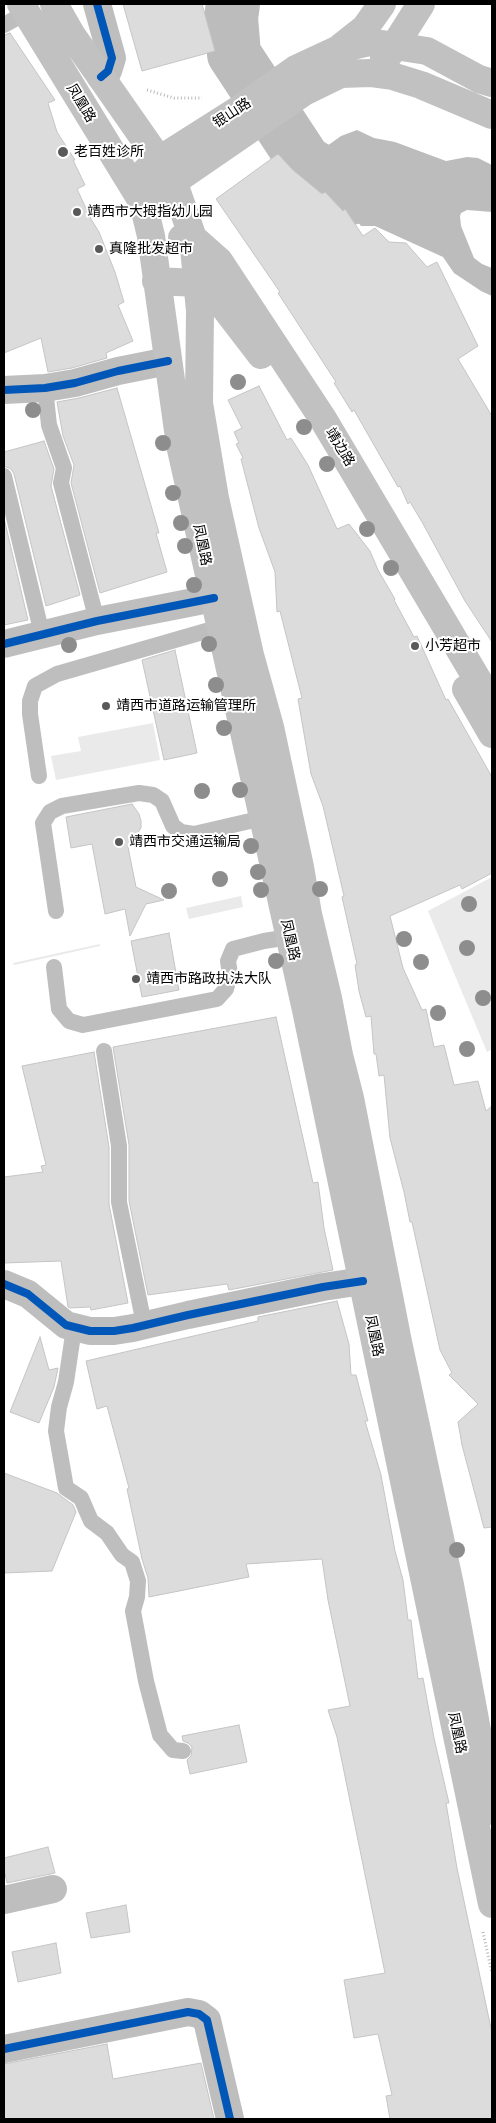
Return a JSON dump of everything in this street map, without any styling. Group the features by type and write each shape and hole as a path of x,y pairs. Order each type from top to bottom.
{"main road":[{"name":"凤凰路","path":"54,4 71,34 106,71 166,171 193,238 200,311 199,402 215,498 250,655 270,727 300,867 308,914 328,998 338,1055 350,1098 368,1196 450,1585 492,1811"},
{"name":"银山路","path":"340,62 382,4"},
{"path":"396,45 421,4"},
{"name":"凤凰路","path":"17,14 137,194 151,236 180,445 363,1281 492,1904"},
{"name":"银山路","path":"137,194 166,171 300,80 340,62 369,42 427,51 479,79 492,83"},
{"name":"银山路","path":"340,62 370,73 392,76 422,85 492,115"},
{"path":"151,236 193,238"},
{"name":"靖边路","path":"193,238 219,261 323,419 492,704"},
{"path":"156,281 197,283"},
{"name":"靖边路","path":"197,283 211,290 306,415 492,734"}],"street":[{"path":"97,4 112,58 106,71"},
{"path":"4,390 45,388 75,383 168,361"},
{"path":"4,644 96,621 214,598"},
{"path":"4,1284 28,1294 66,1325 90,1331 114,1331 324,1286 363,1281"},
{"path":"4,1900 53,1889"},
{"path":"4,2049 188,2012 199,2014 207,2020 230,2119"}],"lane":[{"path":"45,388 49,425 64,468 61,483 96,621"},
{"path":"4,476 42,634"},
{"path":"39,776 30,714 30,701 35,686 57,674 220,627"},
{"path":"56,911 43,823 50,812 62,806 139,793 153,795 162,801 173,826 181,832 194,834 263,818"},
{"path":"54,967 59,1009 69,1021 83,1025 217,999 226,989 230,974 228,961 233,950 264,941 289,937"},
{"path":"104,1051 119,1146 119,1202 144,1324"},
{"path":"74,1328 56,1431 66,1488 81,1498 91,1521 107,1533 122,1555 132,1562 138,1581 134,1611 146,1681 160,1735 173,1750 183,1751"}],"path":[{"path":"106,71 122,76 139,87 163,96 200,98 210,96"}],"shaded area":[{"path":"213,4 240,4 237,16 244,51 257,59 231,76 224,75 215,68 220,62 221,49"},
{"path":"357,130 374,138 395,142 446,161 467,157 478,158 492,165 492,212 467,210 461,213 460,216 461,226 474,258 492,268 492,296 454,273 443,257 375,226 361,226 348,209 298,169 279,149 320,151 341,136"},
{"path":"153,723 160,760 56,780 51,756 81,751 78,737"},
{"path":"492,877 492,1049 487,1052 428,911"},
{"path":"241,896 243,907 189,919 186,908"},
{"path":"100,944 100,946 14,965 13,963"}],"building":[{"path":"123,4 202,4 215,51 142,71"},
{"path":"10,33 55,100 48,103 57,132 75,160 73,160 85,185 77,189 99,232 115,272 124,302 118,305 133,341 106,353 107,358 72,368 48,372 41,338 4,353 4,35"},
{"path":"278,154 293,170 322,194 325,192 343,211 345,209 363,236 375,228 389,242 406,243 427,267 437,262 478,346 458,359 492,416 492,642 465,601 422,522 410,502 408,504 400,486 398,487 354,410 352,412 334,383 336,382 278,293 280,292 216,199"},
{"path":"259,386 287,440 291,438 308,465 337,529 349,524 370,551 378,570 414,637 417,636 446,700 448,699 492,777 492,873 462,889 460,885 390,916 403,968 422,1010 426,1009 434,1047 444,1045 454,1085 478,1081 486,1111 492,1106 492,1527 484,1528 462,1445 458,1422 478,1404 449,1375 452,1373 440,1350 412,1222 410,1222 390,1138 384,1075 379,1076 376,1054 374,1054 371,1016 366,1017 359,991 355,965 357,964 342,897 344,896 323,806 311,774 298,699 302,698 280,611 277,612 275,572 259,528 241,459 243,458 236,444 239,443 234,432 242,428 228,400"},
{"path":"117,388 159,533 156,533 167,572 100,593 71,483 74,465 63,436 57,402"},
{"path":"44,441 54,469 51,486 80,595 46,606 14,474 11,469 4,466 4,452"},
{"path":"4,518 28,620 4,625"},
{"path":"175,650 197,753 164,760 142,660"},
{"path":"132,804 139,814 141,821 141,828 128,847 136,887 164,900 146,904 130,936 125,909 105,914 92,844 71,848 66,817"},
{"path":"169,933 179,990 142,997 131,941"},
{"path":"276,1017 313,1183 318,1182 324,1228 333,1270 229,1290 227,1284 148,1295 129,1201 129,1145 113,1047"},
{"path":"94,1052 109,1147 109,1204 128,1303 91,1310 90,1307 68,1307 61,1261 4,1263 4,1177 43,1172 41,1166 46,1165 22,1066"},
{"path":"337,1301 349,1344 351,1375 356,1375 368,1421 365,1421 381,1475 395,1551 403,1580 408,1620 411,1620 418,1679 423,1678 449,1803 446,1803 457,1868 492,2033 492,2119 390,2119 386,2096 392,2095 378,2034 354,2038 344,1980 385,1973 337,1737 328,1710 350,1706 328,1600 322,1559 246,1564 249,1577 149,1597 148,1578 127,1489 129,1488 107,1406 97,1409 86,1361 258,1321 258,1317"},
{"path":"40,1337 49,1370 58,1368 54,1387 39,1423 10,1412"},
{"path":"4,1473 57,1493 73,1505 76,1512 52,1571 4,1573"},
{"path":"239,1725 247,1762 190,1774 187,1760 191,1756 192,1747 183,1741 182,1736"},
{"path":"48,1847 55,1873 7,1883 4,1858"},
{"path":"126,1905 130,1932 91,1938 86,1913"},
{"path":"56,1943 61,1973 18,1982 12,1952"},
{"path":"107,2044 113,2079 201,2063 214,2119 4,2119 4,2064"}],"waterway":[{"path":"233,4 231,18 234,54 305,162 335,180 351,198"}],"cycle path":[{"path":"97,4 112,58 108,71 101,77"},
{"path":"4,390 45,388 75,383 118,371 168,361"},
{"path":"4,644 97,621 214,598"},
{"path":"4,1284 28,1294 66,1325 90,1331 114,1331 323,1287 363,1281"},
{"path":"4,2049 188,2012 199,2014 207,2020 230,2119"}],"place":[{"name":"老百姓诊所","path":"63,152"},
{"name":"靖西市大拇指幼儿园","path":"77,212"},
{"name":"真隆批发超市","path":"99,249"},
{"name":"小芳超市","path":"415,646"},
{"name":"靖西市道路运输管理所","path":"106,706"},
{"name":"靖西市交通运输局","path":"119,842"},
{"name":"靖西市路政执法大队","path":"136,979"}]}
